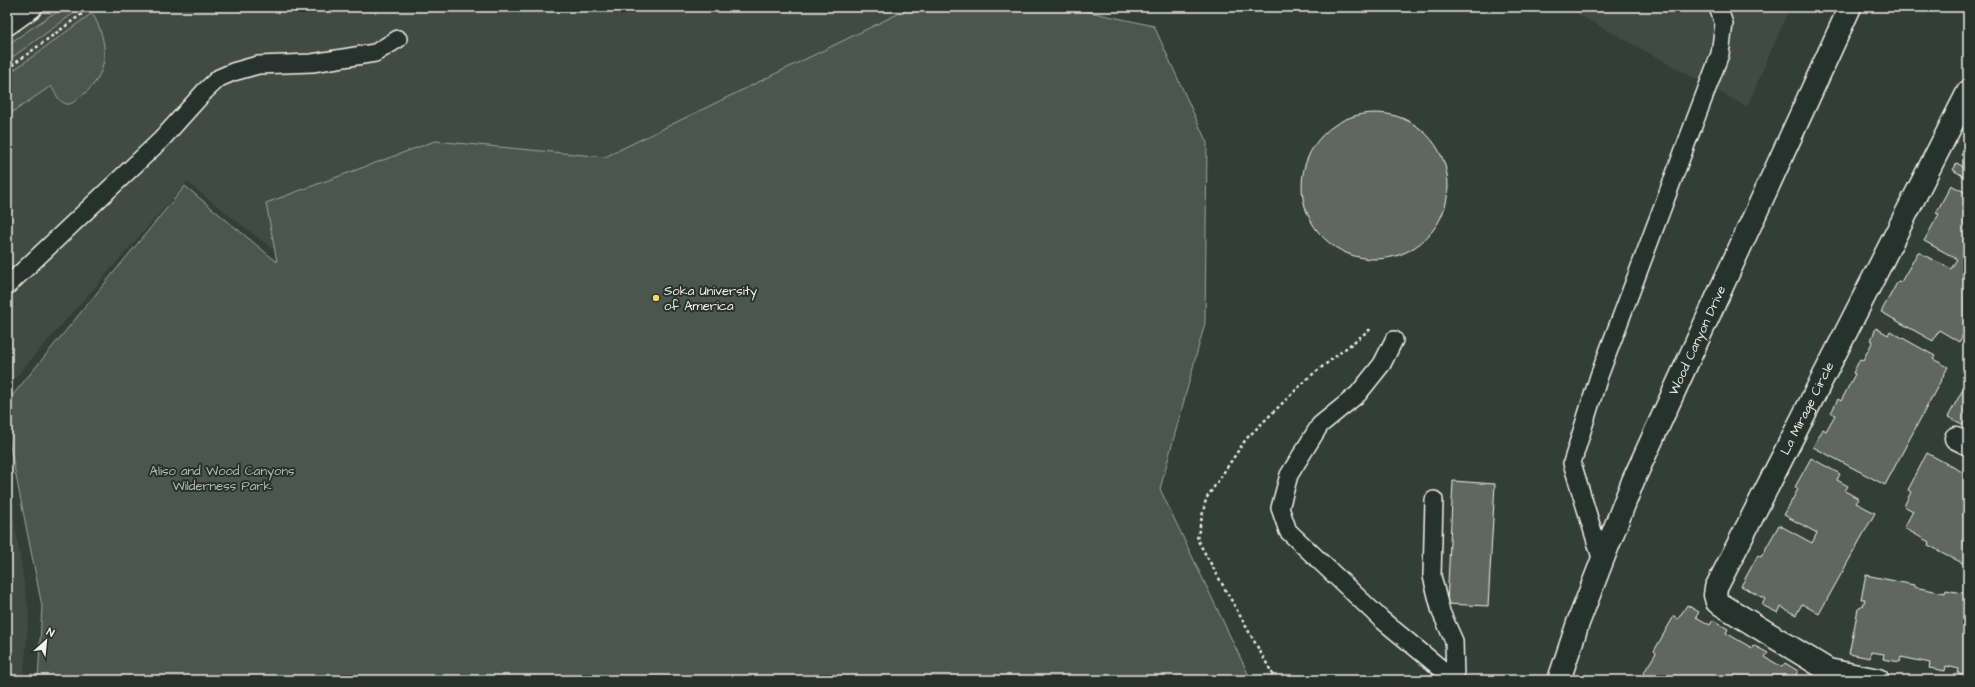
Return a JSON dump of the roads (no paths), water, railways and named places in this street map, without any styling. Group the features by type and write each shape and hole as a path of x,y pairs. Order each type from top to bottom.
{"street":[{"path":"7,24 31,7"},
{"name":"Wood Canyon Drive","path":"1559,680 1578,623 1633,481 1850,7"},
{"name":"La Mirage Circle","path":"1826,675 1718,602 1715,596 1716,588 1968,92"},
{"path":"1826,675 1878,680"}],"lane":[{"path":"1602,561 1572,463 1600,376 1720,54 1724,24 1718,7"},
{"path":"7,286 161,140 205,90 219,78 233,72 258,65 312,63 375,53 398,40"},
{"path":"1394,340 1382,364 1358,394 1320,425 1289,475 1280,508 1288,530 1382,620 1455,680"},
{"path":"1434,500 1432,576 1441,612 1454,641 1455,680"}],"place":[{"name":"Soka University of America","path":"656,298"}],"park label":[{"name":"Aliso and Wood Canyons Wilderness Park","path":"222,478"}]}
